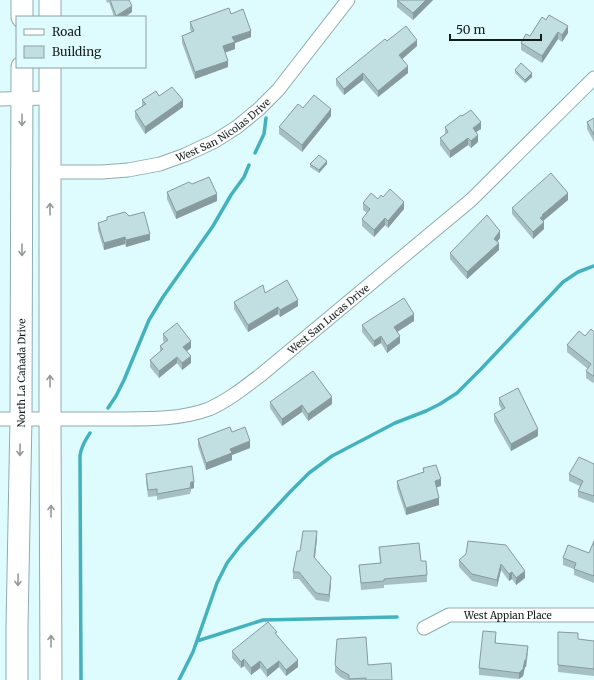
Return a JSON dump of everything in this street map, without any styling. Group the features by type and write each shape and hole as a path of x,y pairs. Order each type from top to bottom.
{"main road":[{"path":"22,0 22,16"},
{"path":"50,0 50,16"},
{"name":"North La Cañada Drive","path":"17,680 21,418 22,68"},
{"path":"50,68 51,680"}],"street":[{"name":"West San Nicolas Drive","path":"50,172 102,172 128,170 160,164 185,155 215,141 237,127 259,109 278,90 348,0"},
{"name":"West San Lucas Drive","path":"0,419 157,419 185,415 208,409 233,396 268,369 471,200 594,78"},
{"path":"0,99 50,98"},
{"name":"West Appian Place","path":"424,628 449,615 594,615"}],"building":[{"path":"110,0 129,0 132,6 116,16"},
{"path":"397,0 426,0 413,13"},
{"path":"229,8 231,14 243,9 251,31 232,37 235,42 223,46 228,61 195,72 182,36 194,31 190,22"},
{"path":"549,15 568,26 562,35 558,32 542,56 521,43 526,34 530,36 542,17 546,20"},
{"path":"406,26 417,40 399,55 408,66 378,91 363,73 344,89 336,79 385,39 387,41"},
{"path":"521,63 532,73 525,80 515,70"},
{"path":"172,87 183,100 145,127 135,111 146,104 142,100 156,91 159,96"},
{"path":"314,95 331,109 302,145 279,127 298,104 303,108"},
{"path":"471,110 481,122 473,128 478,135 471,141 468,138 450,151 440,138 448,132 445,127 461,115 462,116"},
{"path":"594,118 594,135 587,122"},
{"path":"319,155 327,161 319,170 310,164"},
{"path":"551,173 568,193 542,215 543,216 540,218 544,222 533,232 512,208"},
{"path":"209,177 217,194 176,212 167,192 189,182 192,184"},
{"path":"390,189 404,202 388,221 385,218 374,230 362,219 370,209 363,203 371,193 378,199 381,195 383,197"},
{"path":"125,212 129,216 144,212 150,234 126,240 125,237 104,243 98,223 107,220 107,217"},
{"path":"487,215 500,231 494,239 499,243 467,272 450,253"},
{"path":"287,280 298,300 280,310 278,307 248,325 234,302 263,285 265,293"},
{"path":"404,298 414,314 394,327 400,336 387,346 381,336 374,341 362,325"},
{"path":"177,323 191,341 183,347 191,356 182,363 177,357 159,371 150,360 163,349 160,346 168,340 163,334"},
{"path":"591,329 594,332 594,376 586,371 591,364 567,345 579,331 585,336"},
{"path":"313,371 332,397 308,414 302,405 282,419 270,402"},
{"path":"518,388 538,429 511,444 494,414 505,408 499,398"},
{"path":"230,427 232,432 245,427 250,441 230,449 232,453 206,463 198,439"},
{"path":"579,457 594,464 594,496 578,491 583,481 569,474"},
{"path":"436,465 441,479 435,481 439,498 406,508 397,481 424,472 423,468"},
{"path":"192,466 194,482 191,482 190,488 157,494 157,489 148,490 146,474"},
{"path":"303,531 317,531 314,557 331,577 329,595 316,593 299,572 293,572 297,551 300,551"},
{"path":"468,541 506,545 525,571 516,578 512,572 509,574 501,564 497,580 472,574 459,560 466,554"},
{"path":"594,541 594,576 574,569 576,563 563,558 568,545 589,553"},
{"path":"419,543 421,561 426,561 427,575 384,579 384,581 361,583 359,565 381,563 379,547"},
{"path":"268,622 277,632 275,633 298,660 286,670 279,661 267,670 260,661 251,668 244,659 241,662 232,651"},
{"path":"483,631 496,632 495,643 528,646 523,669 519,673 479,668"},
{"path":"558,632 578,633 578,639 594,641 594,669 558,665"},
{"path":"366,637 368,665 391,663 392,680 366,680 366,678 349,679 349,675 335,665 337,639"}],"waterway":[{"path":"255,153 264,134 266,118"},
{"path":"108,408 124,380 149,320 163,297 213,226 231,195 244,177 249,165"},
{"path":"179,680 193,652 217,583 227,563 240,546 309,473 332,456 395,423 440,404 457,393 563,282 578,272 594,266"},
{"path":"81,680 80,456 82,447 90,433"},
{"path":"197,641 263,620 397,617"}]}
